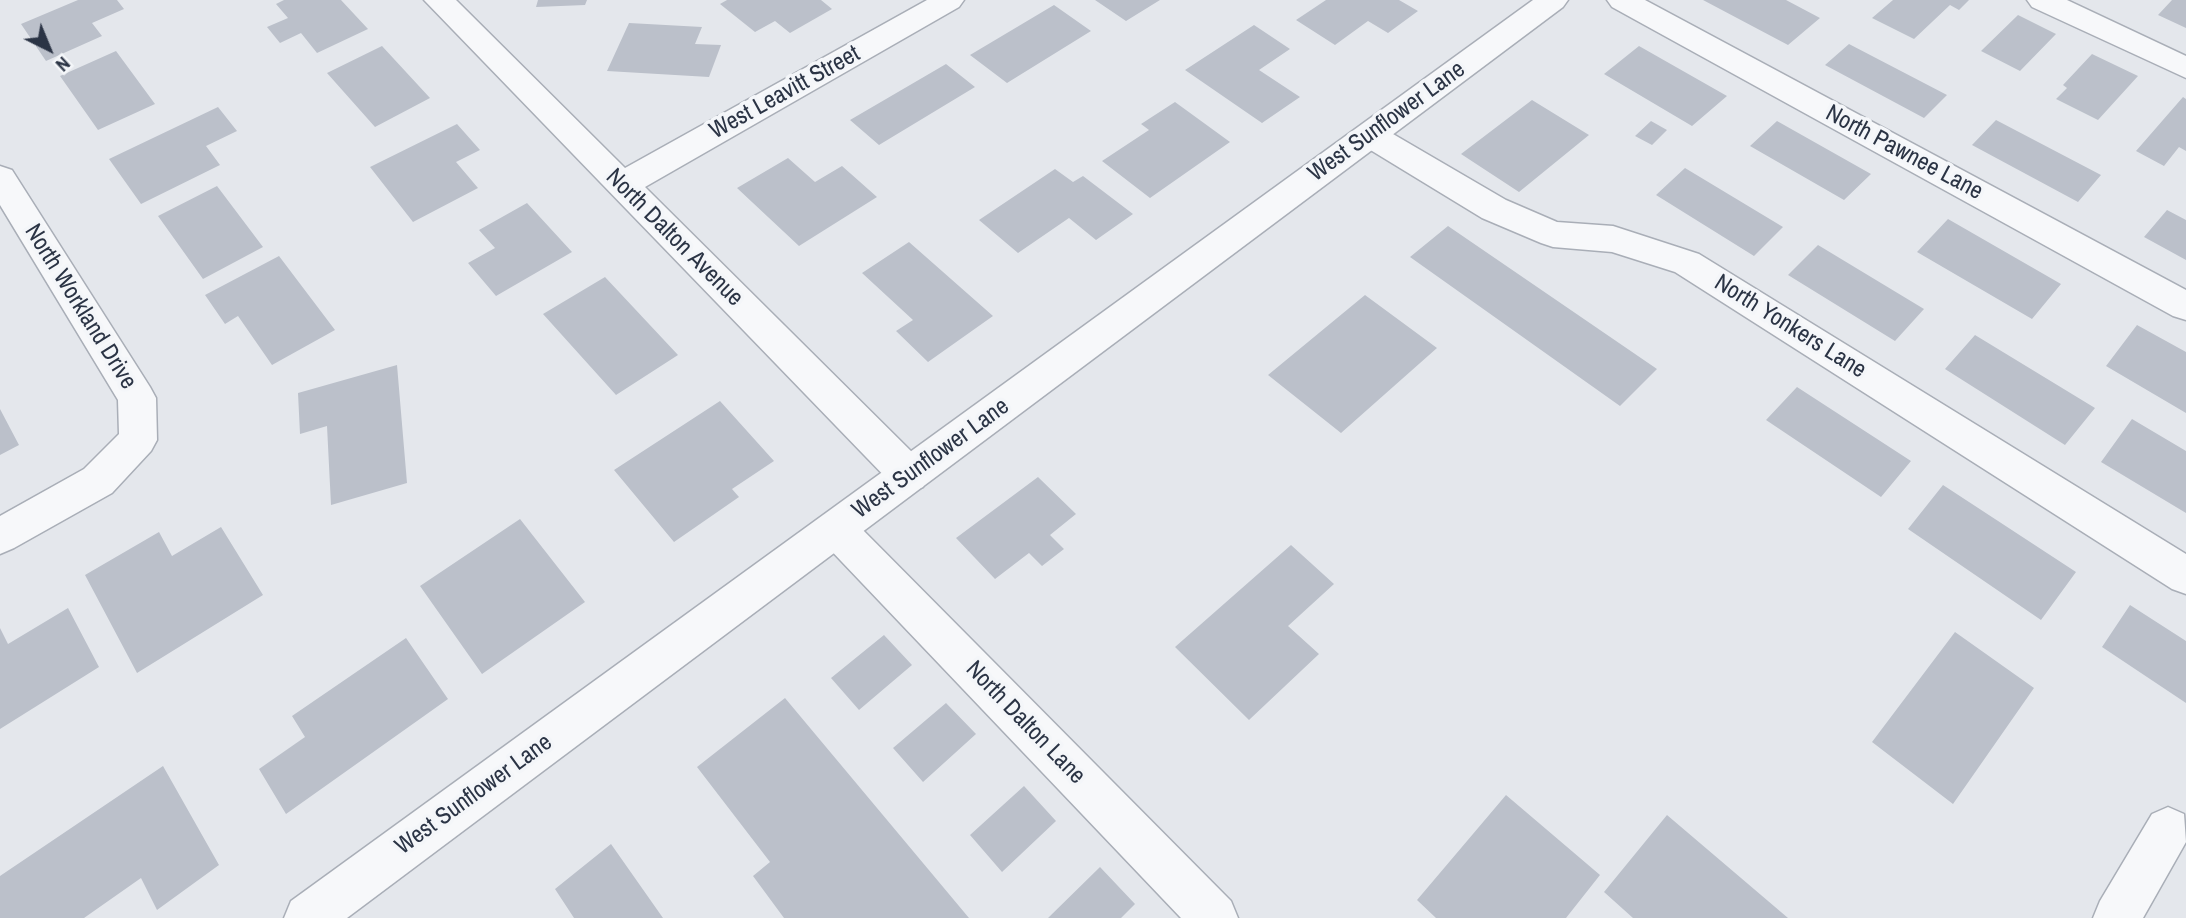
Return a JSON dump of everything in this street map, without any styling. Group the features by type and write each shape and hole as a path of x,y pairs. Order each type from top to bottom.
{"street":[{"name":"North Dalton Avenue","path":"439,0 909,475"},
{"name":"West Leavitt Street","path":"622,185 949,0"},
{"name":"West Sunflower Lane","path":"308,918 1553,0"},
{"name":"North Pawnee Lane","path":"1622,0 2186,306"},
{"path":"2042,0 2186,68"},
{"name":"North Yonkers Lane","path":"1370,135 1494,209 1553,234 1613,239 1688,263 2186,576"},
{"name":"North Workland Drive","path":"0,178 137,398 138,440 97,481 0,536"},
{"name":"North Dalton Lane","path":"836,529 1214,918"},
{"path":"2117,918 2168,830"}],"building":[{"path":"78,0 117,0 124,9 92,23 102,36 46,61 21,24"},
{"path":"284,0 341,0 368,29 317,53 301,33 280,43 267,27 288,18 276,4"},
{"path":"538,0 587,0 585,5 536,7"},
{"path":"727,0 821,0 832,9 790,33 775,21 755,32 720,4"},
{"path":"1095,0 1160,0 1126,21"},
{"path":"1326,0 1399,0 1418,11 1388,33 1368,21 1335,45 1296,20"},
{"path":"1703,0 1786,0 1820,18 1788,45"},
{"path":"1893,0 1969,0 1959,10 1950,5 1914,39 1872,18"},
{"path":"2172,0 2186,0 2186,28 2158,15"},
{"path":"1054,5 1091,31 1007,83 970,55"},
{"path":"2018,15 2056,34 2020,71 1981,51"},
{"path":"629,23 702,27 695,44 721,45 709,77 607,71"},
{"path":"1254,25 1290,49 1259,70 1300,97 1262,123 1185,70"},
{"path":"1849,44 1947,95 1924,118 1825,65"},
{"path":"382,46 430,98 375,127 327,73"},
{"path":"1639,46 1727,96 1692,126 1604,74"},
{"path":"116,51 155,104 98,130 60,76"},
{"path":"2092,54 2138,76 2098,120 2056,99 2067,88 2063,85"},
{"path":"946,64 975,87 879,145 850,120"},
{"path":"2183,97 2186,99 2186,151 2179,147 2164,166 2136,151"},
{"path":"1532,100 1589,135 1519,192 1461,154"},
{"path":"1175,102 1230,142 1150,198 1102,161 1149,130 1141,124"},
{"path":"218,107 237,131 206,146 220,165 141,204 109,159"},
{"path":"1996,120 2101,175 2078,202 1972,145"},
{"path":"1651,121 1667,130 1652,145 1635,136"},
{"path":"1777,121 1871,174 1844,200 1750,146"},
{"path":"457,124 480,150 456,162 478,188 413,222 370,167"},
{"path":"788,158 815,182 842,166 877,197 799,246 737,188"},
{"path":"1685,168 1783,227 1754,256 1656,195"},
{"path":"1055,169 1073,182 1083,176 1133,214 1096,240 1069,218 1018,253 979,220"},
{"path":"217,186 263,247 203,279 158,216"},
{"path":"527,203 572,252 496,296 468,263 495,248 479,230"},
{"path":"2167,210 2186,220 2186,260 2144,237"},
{"path":"1948,219 2061,284 2032,319 1917,252"},
{"path":"1448,226 1657,369 1620,406 1410,257"},
{"path":"909,242 993,316 928,362 896,331 913,320 862,273"},
{"path":"1818,245 1924,309 1895,341 1788,275"},
{"path":"279,256 335,330 272,365 238,316 225,324 205,295"},
{"path":"605,277 678,355 616,395 543,314"},
{"path":"1365,295 1437,348 1341,433 1268,375"},
{"path":"2137,325 2186,352 2186,413 2106,366"},
{"path":"1975,335 2095,408 2065,445 1945,369"},
{"path":"397,365 407,483 331,505 327,426 300,434 298,393"},
{"path":"1797,387 1911,461 1881,497 1766,420"},
{"path":"720,401 774,461 732,489 739,497 674,542 614,470"},
{"path":"0,409 19,445 0,455"},
{"path":"2132,419 2186,451 2186,513 2101,462"},
{"path":"1038,477 1076,514 1050,535 1064,549 1042,566 1029,553 995,579 956,538"},
{"path":"1943,485 2076,572 2041,620 1908,529"},
{"path":"520,519 585,602 482,674 420,586"},
{"path":"221,527 263,595 137,673 85,575 159,532 172,556"},
{"path":"1291,545 1334,584 1288,626 1319,654 1249,720 1175,647"},
{"path":"2130,605 2186,641 2186,703 2102,647"},
{"path":"68,608 99,667 0,729 0,628 8,644"},
{"path":"1955,632 2034,688 1953,804 1872,742"},
{"path":"884,635 912,665 859,710 831,678"},
{"path":"406,638 448,699 286,814 259,769 305,737 292,716"},
{"path":"785,698 969,918 784,918 753,876 770,862 697,767"},
{"path":"946,703 976,734 923,782 893,748"},
{"path":"163,766 219,865 157,910 141,878 84,918 0,918 0,876"},
{"path":"1024,786 1056,821 1002,872 970,835"},
{"path":"1506,795 1600,875 1566,918 1436,918 1417,900"},
{"path":"1667,815 1788,918 1633,918 1604,892"},
{"path":"611,844 663,918 574,918 555,889"},
{"path":"1100,867 1135,904 1121,918 1048,918"}]}
